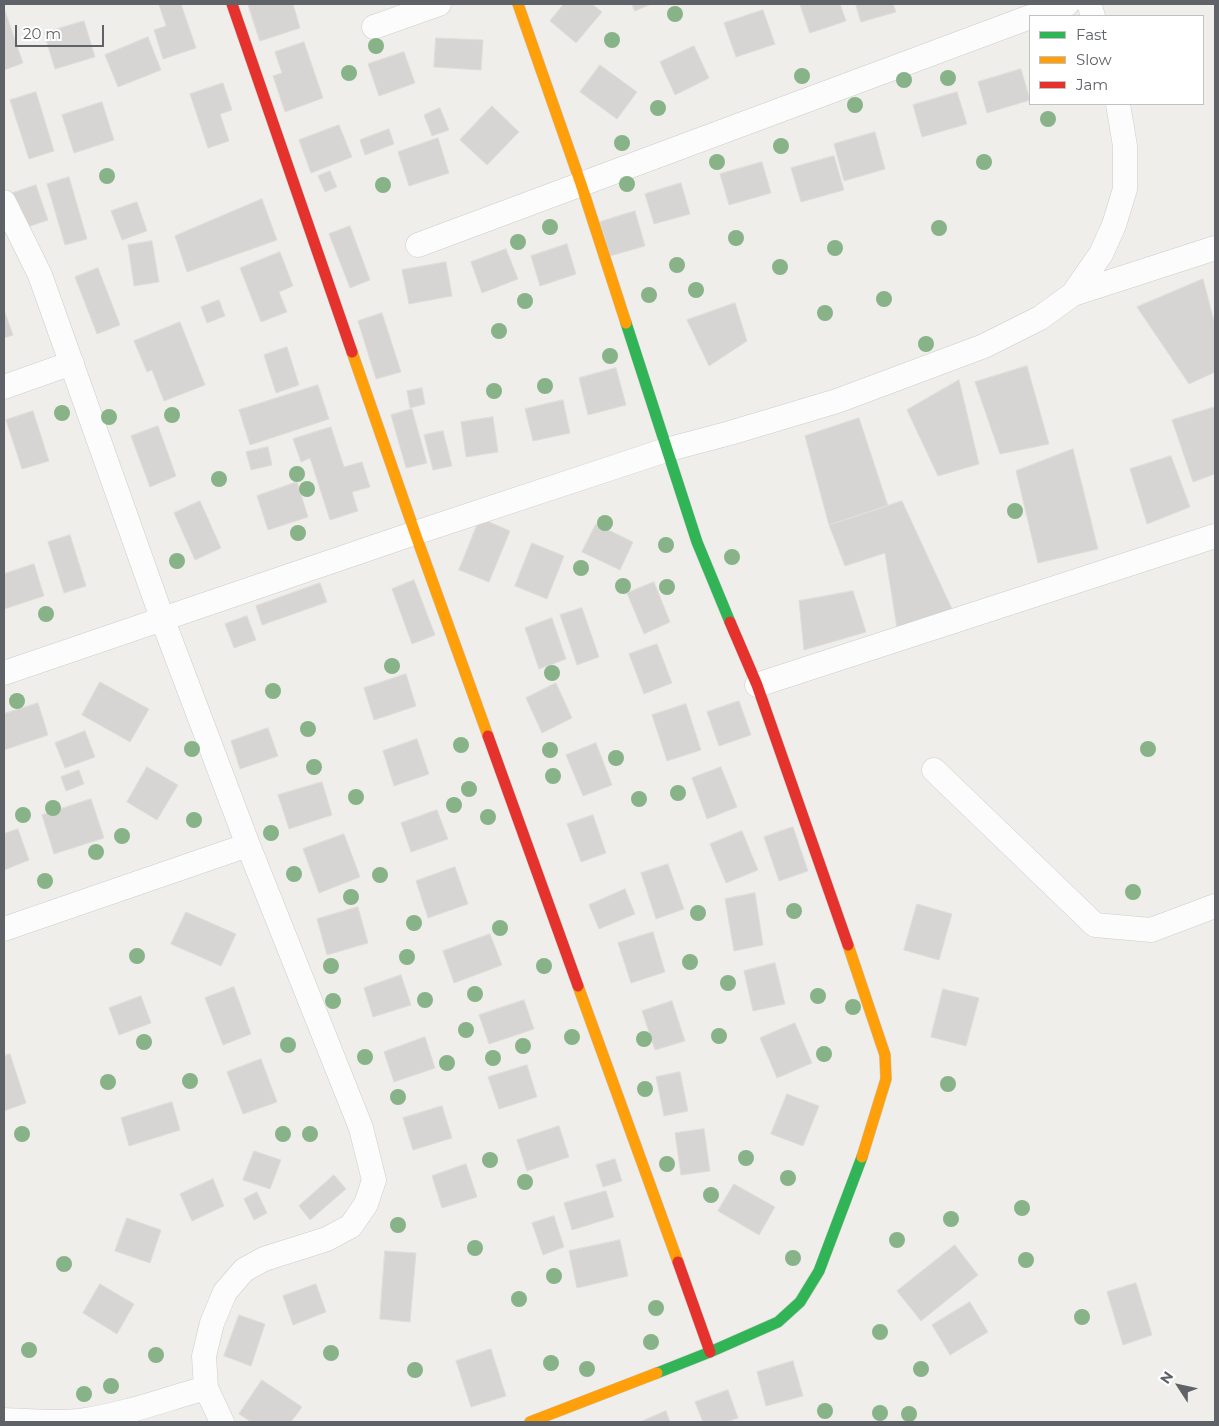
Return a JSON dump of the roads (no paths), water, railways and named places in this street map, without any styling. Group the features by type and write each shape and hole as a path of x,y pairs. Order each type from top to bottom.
{"street":[{"path":"232,4 415,533 710,1352"},
{"path":"374,27 439,4"},
{"path":"518,4 581,184 697,542 758,686 882,1047 885,1056 886,1079 866,1148 819,1271 800,1302 778,1322 710,1352 530,1422"},
{"path":"1037,15 1067,4"},
{"path":"418,245 1029,18"},
{"path":"1073,294 1101,254 1114,225 1125,189 1125,146 1118,105"},
{"path":"4,203 40,275 162,618 248,845 361,1128 374,1180 366,1204 351,1226 328,1239 264,1259 244,1270 225,1292 212,1323 204,1356 206,1388 222,1422"},
{"path":"4,673 162,618 666,450 837,401 984,346 1040,318 1073,294 1215,248"},
{"path":"4,387 72,363"},
{"path":"758,686 1215,536"},
{"path":"934,770 1095,925 1150,930 1215,906"},
{"path":"4,929 248,845"},
{"path":"4,1420 85,1420 206,1388"}]}
